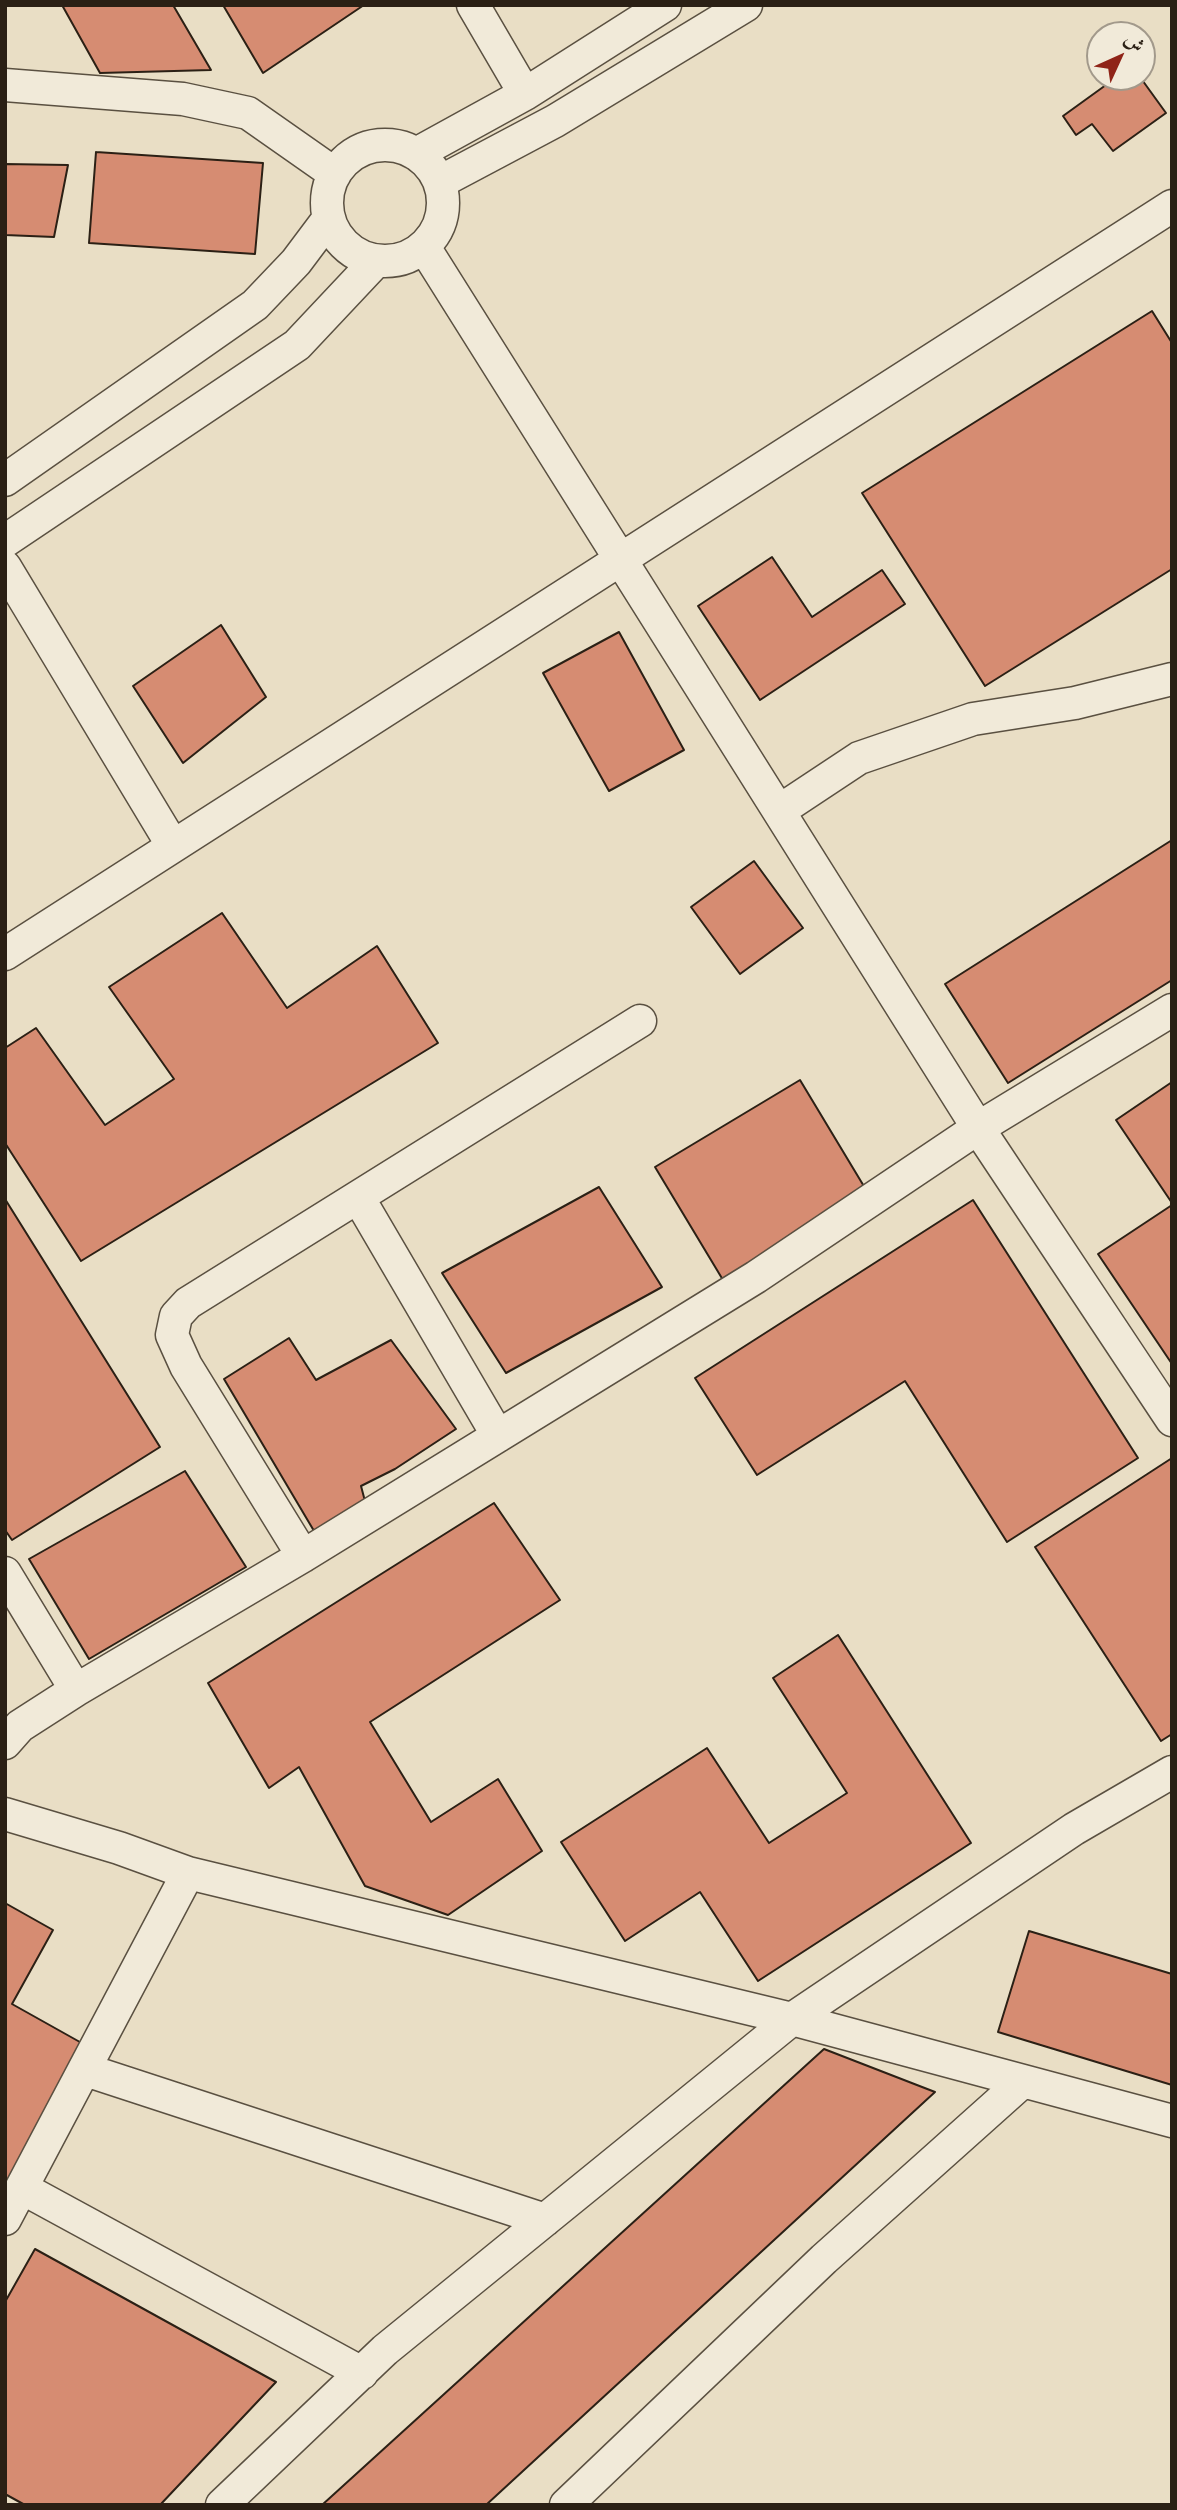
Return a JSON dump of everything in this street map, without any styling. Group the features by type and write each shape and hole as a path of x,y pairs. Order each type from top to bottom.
{"street":[{"path":"473,5 525,94"},
{"path":"416,154 525,94 666,5"},
{"path":"440,182 555,121 746,5"},
{"path":"5,85 183,99 248,113 335,174"},
{"path":"371,146 394,146 416,154 430,166 440,182 444,206 438,229 424,247 402,259 376,261 355,253 339,238 329,218 327,195 335,174 350,156 371,146"},
{"path":"5,954 618,558 1172,206"},
{"path":"5,481 255,304 296,262 329,218"},
{"path":"424,247 978,1128 1172,1420"},
{"path":"5,541 297,345 376,261"},
{"path":"5,567 173,846"},
{"path":"779,811 859,758 973,719 1075,704 1172,679"},
{"path":"5,1743 20,1726 76,1690 303,1556 756,1277 978,1128 1172,1010"},
{"path":"303,1556 186,1366 172,1335 176,1316 188,1303 640,1021"},
{"path":"358,1197 498,1436"},
{"path":"5,1573 76,1690"},
{"path":"222,2505 362,2373 545,2220 792,2020 1074,1829 1172,1772"},
{"path":"5,1814 119,1848 188,1873 792,2020 1172,2121"},
{"path":"5,2219 188,1873"},
{"path":"86,2070 545,2220"},
{"path":"566,2505 824,2259 1022,2082"},
{"path":"22,2188 362,2373"}],"building":[{"path":"62,5 173,5 211,70 100,73"},
{"path":"223,5 364,5 263,73"},
{"path":"1098,91 1150,91 1166,113 1113,151 1092,124 1076,135 1063,116"},
{"path":"96,152 263,163 255,254 89,243"},
{"path":"5,164 68,165 54,237 5,235"},
{"path":"1152,311 1172,343 1172,569 985,686 862,493"},
{"path":"772,557 812,617 882,570 905,604 760,700 698,606"},
{"path":"221,625 266,697 183,763 133,686"},
{"path":"619,632 684,750 609,791 543,673"},
{"path":"1172,840 1172,980 1008,1083 945,984"},
{"path":"754,861 803,928 740,974 691,907"},
{"path":"222,913 287,1008 377,946 438,1043 81,1261 5,1143 5,1048 36,1028 105,1125 174,1079 109,987"},
{"path":"800,1080 868,1193 723,1280 655,1167"},
{"path":"1172,1082 1172,1203 1116,1120"},
{"path":"599,1187 662,1287 506,1373 442,1273"},
{"path":"5,1199 160,1447 12,1540 5,1530"},
{"path":"973,1200 1138,1458 1007,1542 905,1381 757,1475 695,1378"},
{"path":"1172,1205 1172,1364 1098,1254"},
{"path":"289,1338 316,1380 391,1340 456,1429 395,1469 361,1486 366,1505 317,1536 224,1379"},
{"path":"1172,1458 1172,1734 1161,1741 1035,1547"},
{"path":"185,1471 246,1567 89,1659 29,1559"},
{"path":"494,1503 560,1600 370,1722 431,1822 498,1779 542,1851 448,1915 365,1886 299,1767 269,1788 208,1683"},
{"path":"838,1635 971,1843 758,1981 700,1892 625,1941 561,1842 707,1748 769,1843 847,1793 773,1678"},
{"path":"5,1903 53,1930 12,2004 87,2046 10,2186 5,2183"},
{"path":"1029,1931 1172,1974 1172,2085 998,2032"},
{"path":"824,2049 935,2092 486,2505 322,2505"},
{"path":"35,2249 276,2382 160,2505 25,2505 5,2494 5,2302"}]}
